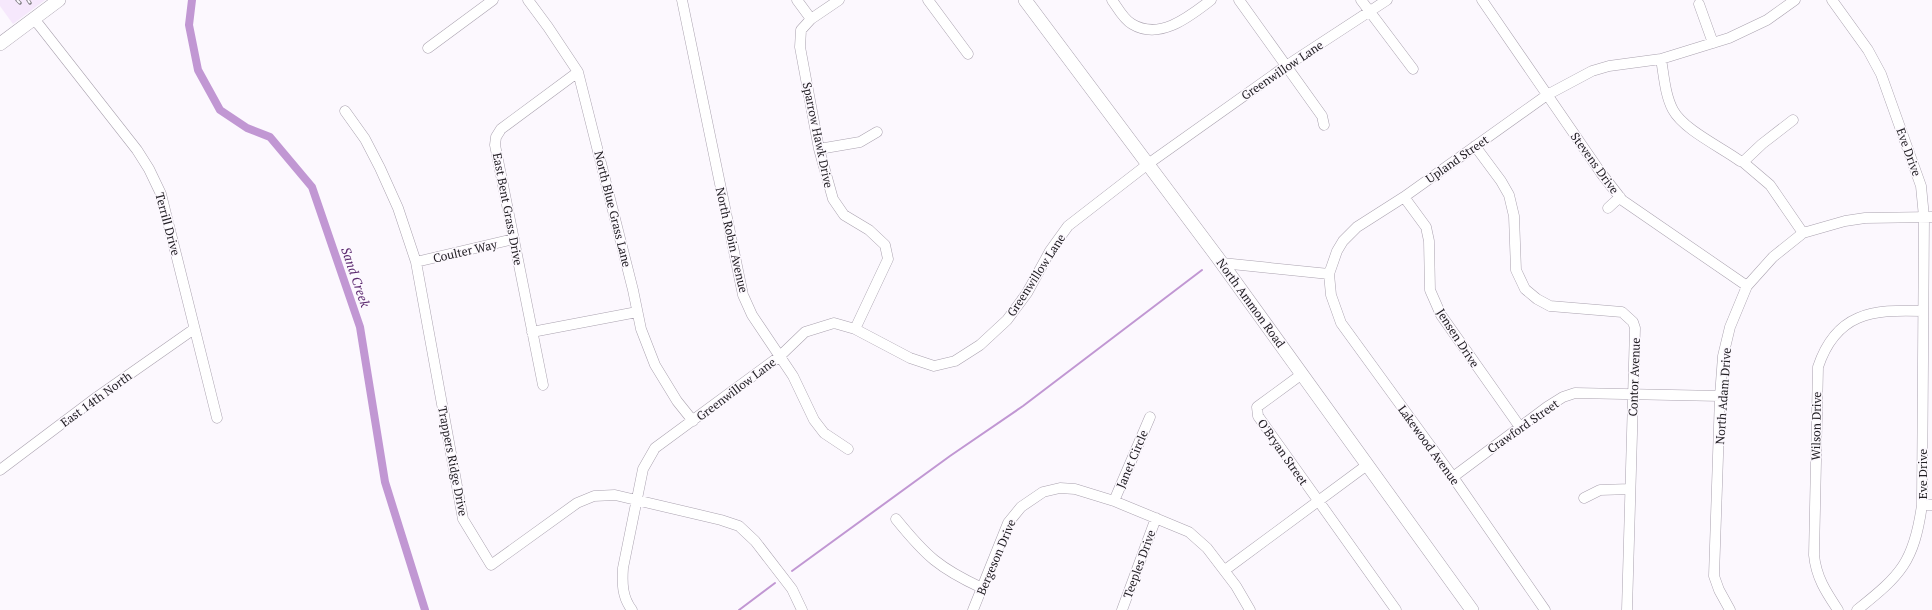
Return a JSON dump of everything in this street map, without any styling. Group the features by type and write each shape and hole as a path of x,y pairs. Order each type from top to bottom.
{"main road":[{"path":"0,44 59,0"},
{"name":"North Ammon Road","path":"1025,0 1222,264 1472,610"}],"street":[{"path":"428,48 493,0"},
{"name":"North Blue Grass Lane","path":"528,0 548,26 578,72 641,329 655,365 677,401 693,421"},
{"name":"North Robin Avenue","path":"682,0 743,295 752,315 793,376 814,420 824,433 848,450"},
{"path":"797,0 811,19"},
{"name":"Sparrow Hawk Drive","path":"839,0 811,19 801,30 800,47 819,148 833,199 844,215 869,230 885,245 888,259 855,329"},
{"path":"928,0 968,54"},
{"path":"1112,0 1131,24 1145,29 1161,29 1180,22 1211,0"},
{"path":"1238,0 1322,116 1324,124"},
{"path":"1361,0 1413,68"},
{"name":"Greenwillow Lane","path":"632,610 625,601 622,582 623,568 643,469 655,448 780,356 805,332 834,323 855,329 910,358 934,366 955,361 980,345 1007,320 1027,293 1050,251 1068,226 1148,164 1286,66 1387,0"},
{"name":"Stevens Drive","path":"1482,0 1547,95 1620,197 1637,211 1747,286"},
{"name":"Upland Street","path":"1329,274 1342,241 1357,227 1404,197 1547,95 1592,71 1609,66 1661,59 1729,38 1767,20 1795,0"},
{"name":"Eve Drive","path":"1832,0 1868,50 1880,74 1921,186 1928,217 1923,311 1927,505 1914,545 1905,564 1893,579 1857,610"},
{"path":"1699,4 1713,43"},
{"name":"Terrill Drive","path":"33,19 137,150 149,169 161,194 217,418"},
{"path":"1661,59 1666,89 1673,110 1698,134 1743,162 1770,185 1803,233"},
{"name":"East Bent Grass Drive","path":"543,385 495,145 496,137 501,129 578,72"},
{"name":"Trappers Ridge Drive","path":"345,111 365,139 380,168 398,208 416,262 463,519 492,565 577,503 594,496 615,495 637,499 739,526 755,541 792,589 802,610"},
{"path":"1743,162 1762,144 1793,120"},
{"path":"819,148 860,142 877,132"},
{"name":"Contor Avenue","path":"1475,146 1490,165 1509,195 1514,216 1516,270 1525,289 1537,299 1550,306 1622,312 1633,322 1635,328 1628,610"},
{"name":"Jensen Drive","path":"1404,197 1426,227 1429,241 1430,290 1441,315 1520,427"},
{"path":"1608,208 1620,197"},
{"name":"North Adam Drive","path":"1730,610 1719,590 1714,576 1720,396 1723,356 1729,334 1747,286 1773,257 1803,233 1845,221 1865,218 1928,217"},
{"name":"Coulter Way","path":"416,262 514,239"},
{"path":"1222,264 1329,274"},
{"name":"Lakewood Avenue","path":"1329,274 1331,295 1340,323 1452,477 1545,610"},
{"name":"Wilson Drive","path":"1838,610 1819,581 1815,569 1814,555 1818,367 1829,342 1849,322 1865,314 1885,311 1923,311"},
{"path":"532,332 637,312"},
{"name":"East 14th North","path":"0,470 97,398 194,329"},
{"name":"O'Bryan Street","path":"1302,374 1257,408 1258,416 1317,501"},
{"name":"Crawford Street","path":"1452,477 1546,406 1563,397 1575,393 1720,396"},
{"name":"Janet Circle","path":"1114,501 1150,418"},
{"path":"1224,570 1367,465"},
{"name":"Bergeson Drive","path":"974,610 1008,523 1021,507 1043,492 1060,488 1075,489 1114,501 1189,532 1207,548 1240,591 1250,610"},
{"path":"1584,498 1600,490 1630,489"},
{"path":"1317,501 1396,610"},
{"name":"Teeples Drive","path":"1122,610 1156,518"},
{"path":"896,519 927,555 943,568 982,588"}],"shaded area":[{"path":"0,0 45,0 13,24 0,6"}],"waterway":[{"name":"Sand Creek","path":"192,0 189,25 198,70 220,110 247,128 270,137 312,187 360,327 385,482 425,610"},
{"path":"792,571 950,456 1023,406 1202,270"},
{"path":"739,610 775,583"}],"railway":[{"path":"17,0 20,3"}]}
